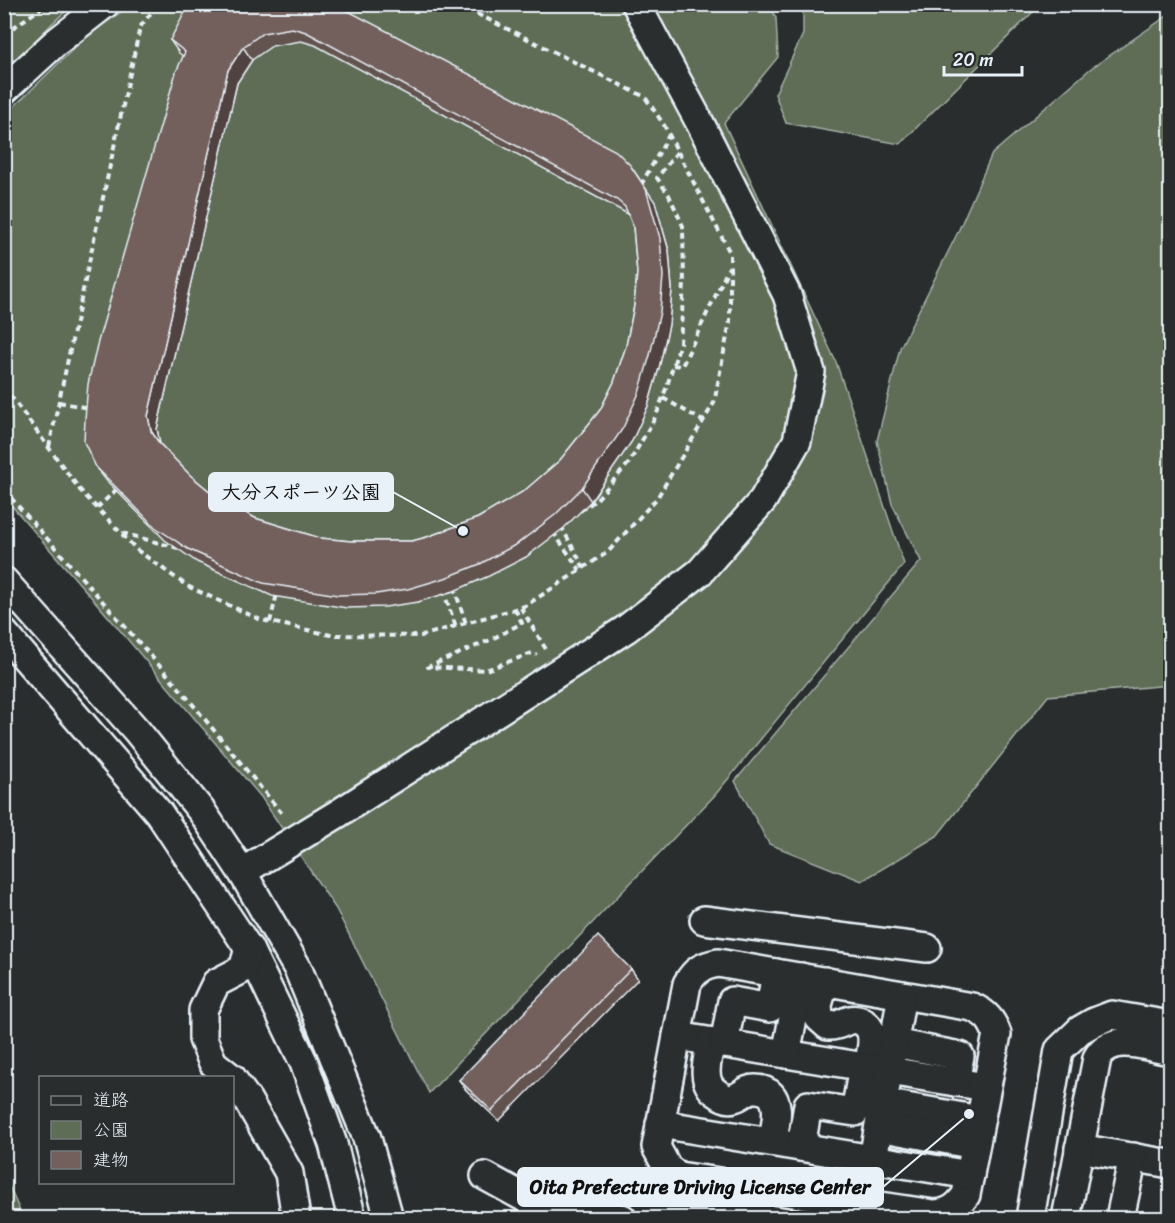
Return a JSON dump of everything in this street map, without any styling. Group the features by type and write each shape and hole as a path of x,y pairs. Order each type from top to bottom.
{"street":[{"path":"4,90 55,43 105,4"},
{"path":"242,872 339,813 627,628 700,572 763,500 797,441 811,372 787,295 706,133 636,4"},
{"path":"4,581 137,731 202,813 242,872 298,969 368,1138 389,1218"},
{"path":"4,633 159,813 249,949 304,1064 333,1144 352,1218"},
{"path":"704,920 927,948"},
{"path":"229,1076 213,1063 203,1039 203,1010 216,983 243,969 249,949"},
{"path":"718,963 801,977 972,1007 984,1012 992,1021 997,1034 966,1194 958,1206 946,1213 934,1214 679,1176 668,1169 656,1147 687,984 694,973 703,966 718,963"},
{"path":"772,1142 777,1120 777,1107 773,1098 756,1089 746,1091 735,1098 724,1098 713,1091 708,1083 707,1065 718,1043 732,1001 770,1008 801,977"},
{"path":"786,1054 801,977"},
{"path":"801,977 818,1005 819,1017 828,1026 856,1020 867,1025 871,1030 881,1115 873,1159"},
{"path":"801,1147 808,1105 855,1112 874,1068 894,1043 902,995"},
{"path":"1030,1218 1059,1050 1074,1035 1094,1022 1112,1015 1170,1025"},
{"path":"1094,1022 1102,1048"},
{"path":"677,1036 987,1087"},
{"path":"1066,1218 1079,1148 1099,1095 1097,1058 1102,1048 1118,1042 1170,1051"},
{"path":"894,1043 960,1056 955,1082"},
{"path":"234,1081 248,1100 289,1173 296,1218"},
{"path":"881,1115 978,1133"},
{"path":"660,1124 970,1174"},
{"path":"1079,1148 1170,1164"},
{"path":"1120,1218 1133,1157"},
{"path":"485,1176 527,1199 622,1218"},
{"path":"543,1203 577,1191"}],"path":[{"path":"4,34 47,4"},
{"path":"49,448 140,27 158,4"},
{"path":"4,387 80,490 137,550 188,586 261,620 330,635 421,636 518,608 608,552 657,498 714,403 730,321 730,253 678,151 645,97 457,4"},
{"path":"640,187 669,135"},
{"path":"578,513 596,500 629,463 656,416 680,342 684,284 683,226 669,195 657,178 678,151"},
{"path":"673,365 682,366 730,266"},
{"path":"663,398 703,421"},
{"path":"59,402 91,409"},
{"path":"97,508 120,486"},
{"path":"4,490 181,690 286,819"},
{"path":"569,519 561,525 582,569"},
{"path":"550,528 582,569"},
{"path":"122,533 187,550"},
{"path":"453,582 466,624"},
{"path":"442,585 456,627"},
{"path":"270,622 278,587"},
{"path":"518,608 522,623 490,640 428,667 486,670 532,653 540,657"},
{"path":"518,608 552,659"}],"green space":[{"path":"803,4 1040,5 900,144 786,123 775,94 803,34"},
{"path":"4,5 75,5 56,20 5,72"},
{"path":"132,5 770,5 776,18 778,57 724,123 836,362 904,564 715,795 429,1093 336,909 261,797 5,498 4,116 90,33"},
{"path":"1170,14 1170,685 1048,696 937,836 862,881 769,844 735,781 921,561 892,504 877,441 900,348 957,234 992,154 1090,69"},
{"path":"5,1182 8,1184 23,1218 5,1218"}],"building":[{"path":"193,4 335,4 616,151 630,165 646,189 660,238 663,276 660,312 639,393 623,428 582,488 555,515 517,544 480,564 445,578 408,589 376,594 338,595 263,583 188,549 155,527 96,467 84,442 88,384 97,345 176,72 185,52 170,40 184,14","holes":["292,28 306,32 617,200 625,207 633,226 637,273 634,306 626,346 614,382 600,410 560,460 524,491 478,518 412,541 351,541 320,538 255,518 218,498 190,475 159,443 151,431 148,416 228,70 243,47 263,33"]},
{"path":"598,936 631,969 492,1111 459,1080"}],"place":[{"name":"大分スポーツ公園","path":"463,531"},
{"name":"Oita Prefecture Driving License Center","path":"969,1114"}]}
